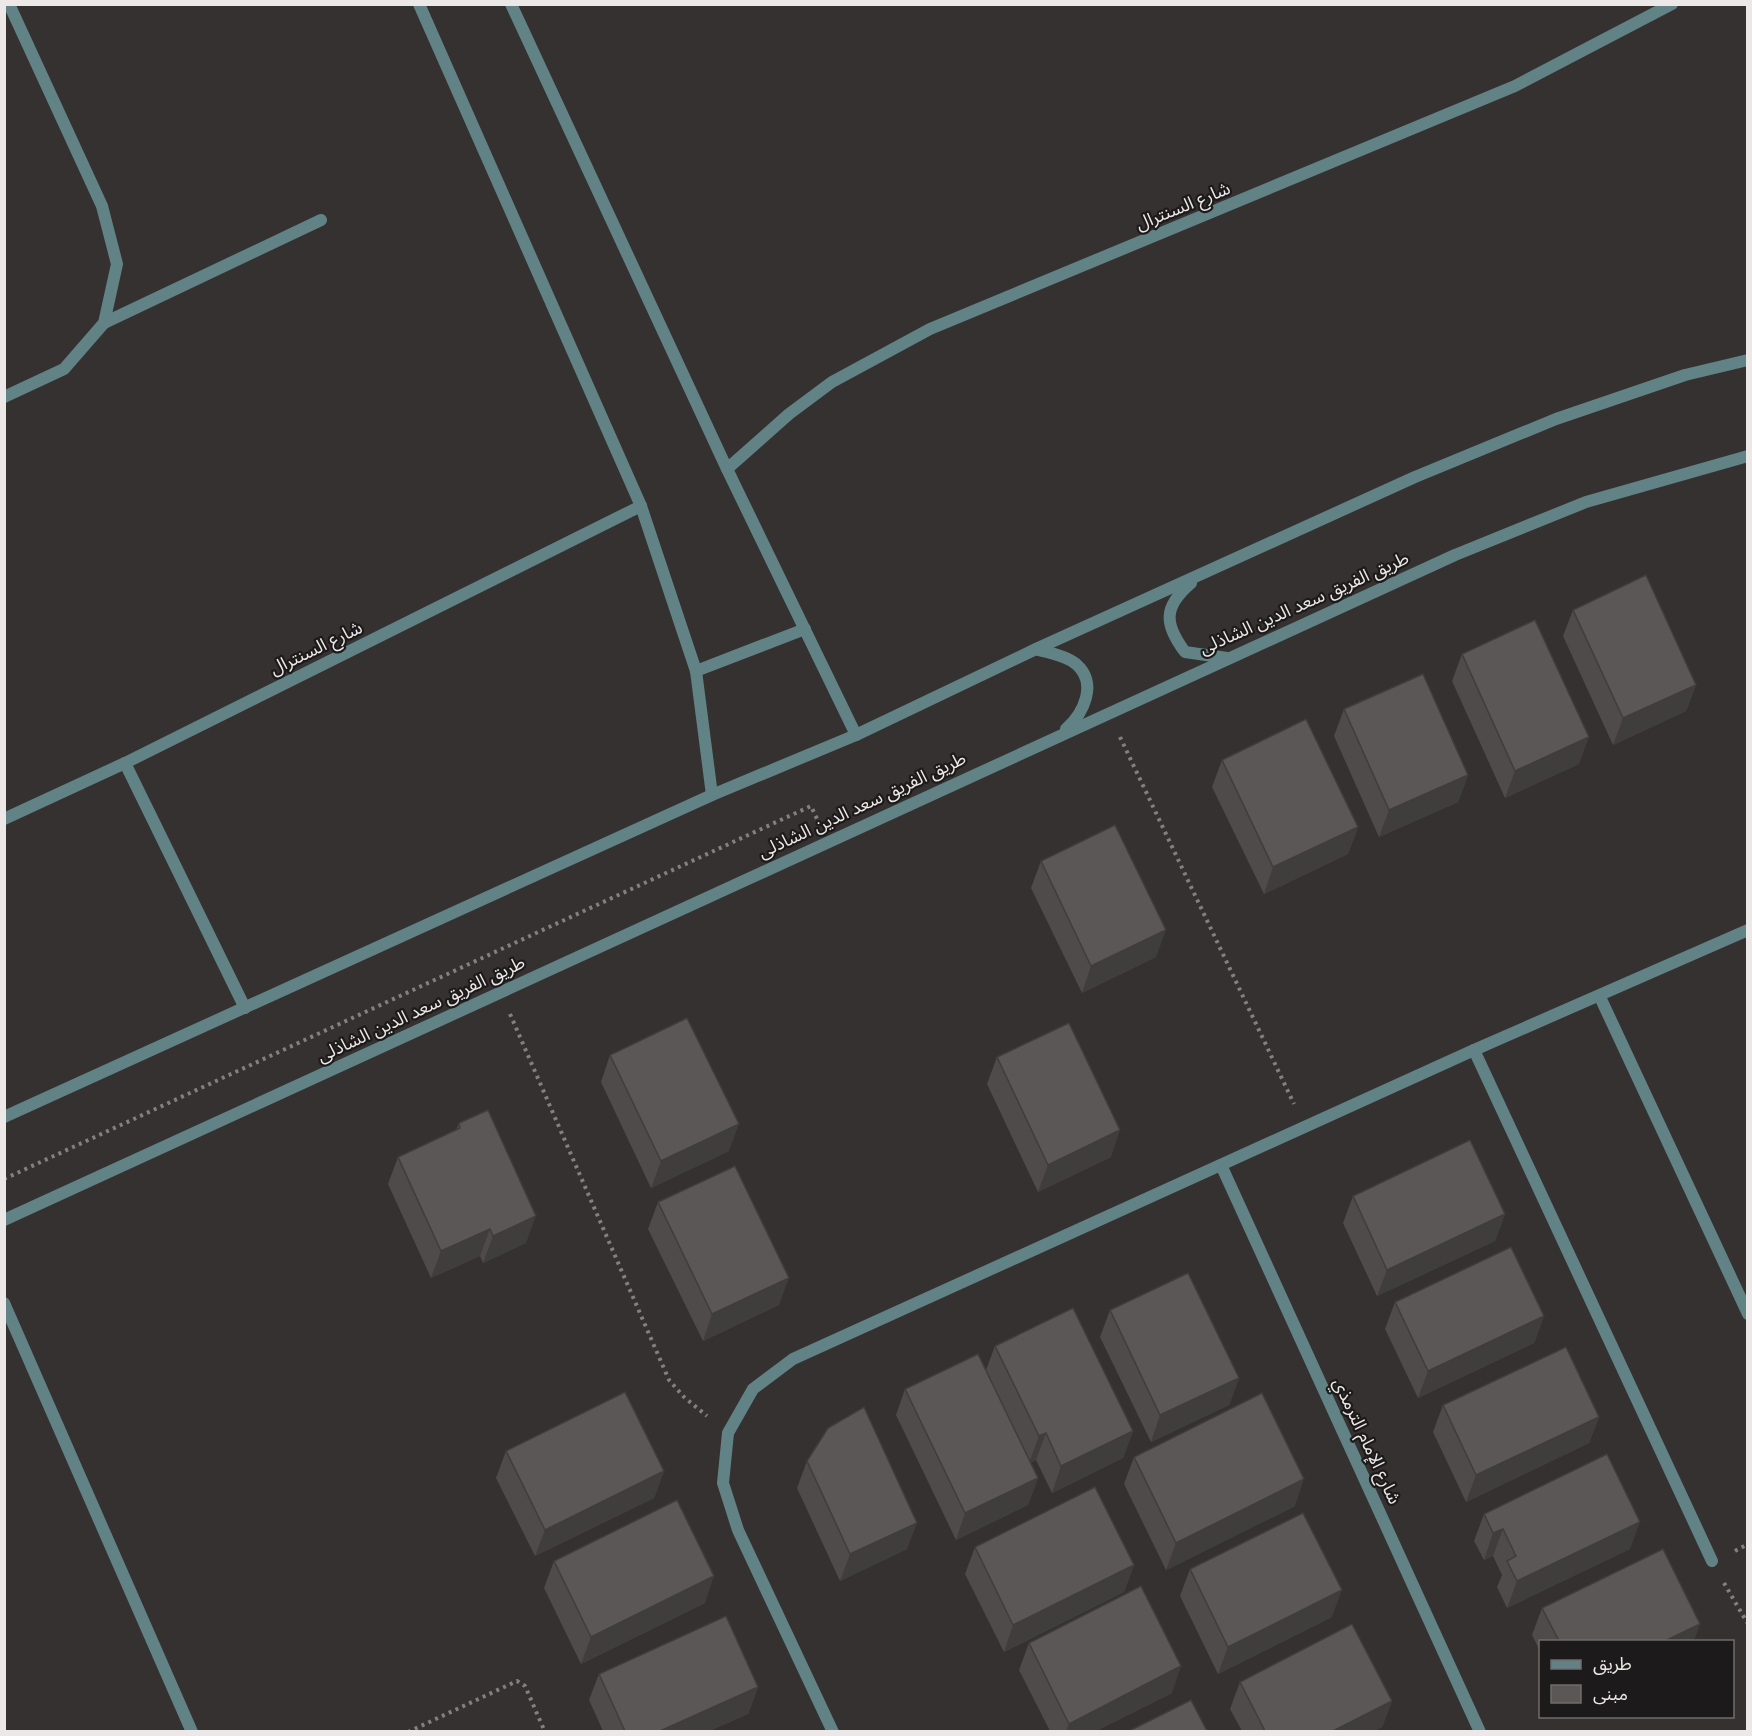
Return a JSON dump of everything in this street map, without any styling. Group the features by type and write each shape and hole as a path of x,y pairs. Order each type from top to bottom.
{"street":[{"path":"9,4 102,206 117,264 104,323"},
{"path":"418,4 642,506 696,671 712,795"},
{"path":"511,4 727,469 856,735"},
{"name":"شارع السنترال","path":"727,469 789,414 832,382 930,329 1515,86 1672,4"},
{"path":"4,397 64,369 104,323 321,220"},
{"path":"4,1117 712,795 856,735 1036,649 1415,477 1556,419 1685,375 1746,359"},
{"name":"طريق الفريق سعد الدين الشاذلى","path":"4,1220 1455,555 1586,502 1748,456"},
{"name":"شارع السنترال","path":"4,819 125,763 642,506"},
{"path":"1203,573 1181,592 1174,602 1168,613 1170,626 1185,652 1227,658"},
{"path":"696,671 805,629"},
{"path":"1036,649 1076,664 1086,679 1088,695 1077,720 1058,735"},
{"path":"125,763 245,1008"},
{"path":"833,1731 738,1530 723,1483 728,1433 753,1389 793,1359 1474,1050 1600,997 1748,930"},
{"path":"1600,997 1748,1314"},
{"path":"1474,1050 1712,1561"},
{"name":"شارع الإمام الترمذي","path":"1221,1165 1480,1731"},
{"path":"4,1303 192,1731"}],"path":[{"path":"1109,712 1304,1127"},
{"path":"4,1179 811,807 827,841"},
{"path":"501,992 669,1380 684,1397 728,1433"},
{"path":"1712,1561 1748,1624"},
{"path":"408,1731 517,1681 525,1686 545,1731"}],"building":[{"path":"1646,575 1696,685 1623,718 1573,610"},
{"path":"1535,620 1589,737 1515,771 1462,654"},
{"path":"1423,674 1468,775 1389,810 1344,709"},
{"path":"1306,719 1358,827 1273,867 1222,760"},
{"path":"1115,825 1166,930 1091,966 1041,861"},
{"path":"687,1018 739,1124 661,1161 610,1055"},
{"path":"1069,1023 1120,1130 1048,1165 997,1057"},
{"path":"488,1110 536,1216 493,1236 490,1229 441,1251 398,1157 460,1128 459,1123"},
{"path":"1470,1140 1505,1214 1387,1270 1353,1196"},
{"path":"735,1166 789,1278 712,1314 658,1202"},
{"path":"1511,1247 1544,1316 1428,1371 1395,1302"},
{"path":"1188,1273 1239,1378 1160,1415 1110,1310"},
{"path":"1073,1308 1133,1431 1061,1466 1046,1433 1039,1436 995,1346"},
{"path":"1566,1347 1599,1417 1476,1475 1443,1405"},
{"path":"978,1354 1038,1478 965,1513 905,1389"},
{"path":"625,1392 664,1471 545,1530 506,1451"},
{"path":"1262,1393 1304,1479 1176,1543 1134,1457"},
{"path":"864,1407 917,1523 850,1554 807,1461 828,1428"},
{"path":"1607,1454 1640,1522 1517,1581 1507,1561 1516,1556 1503,1529 1493,1533 1484,1514"},
{"path":"1095,1487 1134,1565 1013,1625 975,1547"},
{"path":"677,1500 714,1576 591,1637 554,1561"},
{"path":"1303,1513 1342,1590 1228,1647 1190,1569"},
{"path":"1663,1549 1700,1624 1667,1640 1558,1640 1542,1608"},
{"path":"1141,1586 1181,1666 1069,1724 1029,1643"},
{"path":"726,1616 758,1687 660,1731 625,1731 599,1674"},
{"path":"1352,1624 1392,1701 1333,1731 1265,1731 1240,1682"},
{"path":"1191,1700 1207,1731 1129,1731"}]}
